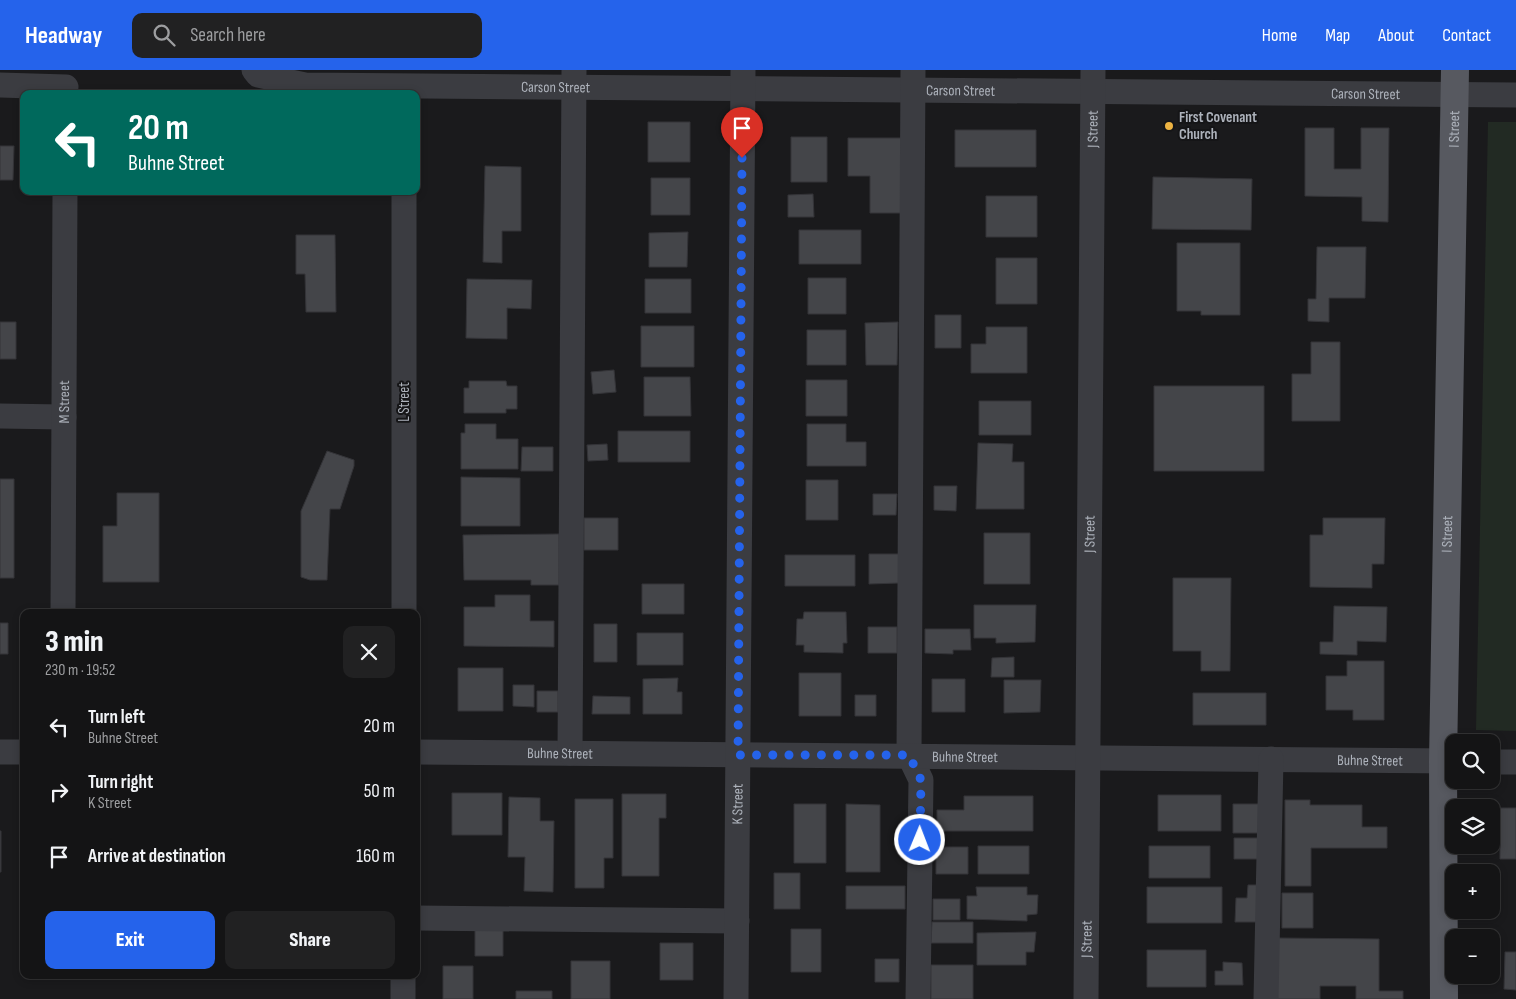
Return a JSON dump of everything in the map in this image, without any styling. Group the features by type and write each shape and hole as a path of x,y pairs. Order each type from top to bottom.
{"main road":[{"name":"I Street","path":"1448,734 1455,82"},
{"name":"I Street","path":"1444,999 1448,789"}],"street":[{"name":"Carson Street","path":"254,70 258,75 305,85 574,78 1455,82 1516,95"},
{"path":"570,753 574,78"},
{"name":"K Street","path":"736,999 742,79"},
{"path":"913,80 909,755 921,780 918,999"},
{"name":"J Street","path":"1086,999 1093,81"},
{"path":"0,85 66,83"},
{"name":"M Street","path":"63,609 65,195"},
{"name":"L Street","path":"404,195 404,609"},
{"path":"0,416 64,417"},
{"path":"0,752 20,752"},
{"name":"Buhne Street","path":"420,752 1445,761"},
{"path":"1266,999 1271,759"},
{"path":"1500,762 1516,762"},
{"path":"420,918 737,921"},
{"path":"403,979 404,999"}],"shaded area":[{"path":"1488,122 1516,122 1516,731 1476,730"}],"building":[{"path":"648,122 690,122 690,162 648,162"},
{"path":"1305,128 1334,128 1334,169 1361,169 1361,128 1389,128 1388,222 1362,221 1362,197 1305,196"},
{"path":"955,130 1036,130 1036,167 955,167"},
{"path":"791,137 827,137 827,182 791,182"},
{"path":"848,138 902,138 902,213 870,213 870,176 848,176"},
{"path":"0,146 14,146 13,180 0,180"},
{"path":"485,166 521,167 521,231 502,231 502,263 483,262"},
{"path":"1153,177 1252,179 1251,230 1152,229"},
{"path":"651,178 690,178 690,215 651,215"},
{"path":"813,194 814,217 788,217 788,195"},
{"path":"986,196 1037,196 1037,237 986,237"},
{"path":"799,230 861,230 861,264 799,264"},
{"path":"688,232 687,267 649,267 649,233"},
{"path":"296,235 335,235 336,312 306,312 305,274 296,274"},
{"path":"1177,243 1240,243 1240,315 1201,315 1201,311 1177,311"},
{"path":"1317,247 1366,247 1365,298 1329,298 1329,322 1308,321 1308,299 1316,299"},
{"path":"996,258 1037,258 1037,304 996,304"},
{"path":"808,278 846,278 846,314 808,314"},
{"path":"467,279 532,280 531,309 507,308 507,339 466,338"},
{"path":"645,279 691,279 691,313 645,313"},
{"path":"935,315 961,315 961,348 935,348"},
{"path":"0,322 16,322 16,359 0,359"},
{"path":"898,322 897,365 866,365 865,323"},
{"path":"641,326 694,326 694,367 641,367"},
{"path":"986,327 1027,327 1027,373 971,373 971,344 986,344"},
{"path":"807,330 846,330 846,365 807,365"},
{"path":"1311,342 1340,342 1340,421 1292,421 1292,374 1311,374"},
{"path":"614,370 616,392 593,394 591,372"},
{"path":"644,377 690,377 691,416 644,416"},
{"path":"806,380 847,380 847,416 806,416"},
{"path":"469,381 506,381 507,386 517,386 517,409 506,409 506,413 464,413 464,388 469,388"},
{"path":"1154,386 1264,386 1264,471 1154,471"},
{"path":"979,401 1031,401 1031,435 979,435"},
{"path":"465,424 496,424 496,439 518,439 518,469 461,469 461,433 465,433"},
{"path":"807,424 846,424 846,442 866,442 866,466 807,466"},
{"path":"618,431 690,431 690,462 618,462"},
{"path":"978,443 1013,444 1012,462 1024,462 1024,509 976,509"},
{"path":"607,444 608,460 588,461 587,445"},
{"path":"522,447 553,447 553,471 521,471"},
{"path":"327,451 354,460 354,466 340,509 330,509 327,580 310,580 301,577 301,511"},
{"path":"461,477 520,478 520,526 461,526"},
{"path":"0,479 14,479 14,578 0,578"},
{"path":"806,480 838,480 838,520 806,520"},
{"path":"934,486 957,486 956,511 934,510"},
{"path":"117,493 159,493 159,582 103,582 103,526 117,526"},
{"path":"873,494 897,494 896,515 873,515"},
{"path":"584,518 618,518 618,550 584,550"},
{"path":"1323,518 1385,518 1384,564 1372,564 1372,588 1310,587 1310,535 1323,535"},
{"path":"984,533 1030,533 1030,584 984,584"},
{"path":"559,534 559,585 531,585 531,580 464,580 463,535"},
{"path":"869,554 899,554 899,583 869,584"},
{"path":"785,555 855,555 855,586 785,586"},
{"path":"1173,578 1231,578 1230,671 1201,671 1201,651 1173,651"},
{"path":"642,584 684,584 684,614 642,614"},
{"path":"495,595 530,595 530,621 554,621 554,647 464,646 464,607 495,607"},
{"path":"974,605 1036,605 1035,642 996,643 996,638 974,638"},
{"path":"1334,606 1387,607 1386,642 1357,641 1357,655 1320,654 1320,642 1333,642"},
{"path":"804,612 846,612 847,643 843,643 843,653 804,652 804,645 796,645 797,619 803,619"},
{"path":"0,623 8,623 8,654 0,654"},
{"path":"594,624 617,624 617,662 594,662"},
{"path":"868,627 897,627 897,653 868,653"},
{"path":"925,629 970,629 971,650 953,650 953,654 925,653"},
{"path":"637,633 683,633 683,665 637,665"},
{"path":"1014,657 1014,677 991,677 992,658"},
{"path":"1347,661 1384,661 1384,720 1353,720 1353,710 1326,710 1326,676 1347,676"},
{"path":"458,668 503,668 503,711 458,711"},
{"path":"799,673 841,673 841,716 799,716"},
{"path":"678,678 677,692 682,692 682,714 643,714 643,679"},
{"path":"932,679 965,679 965,712 932,712"},
{"path":"1004,680 1041,680 1040,712 1004,713"},
{"path":"513,685 534,685 534,707 513,706"},
{"path":"537,691 558,691 558,712 537,712"},
{"path":"1193,693 1266,693 1266,725 1193,725"},
{"path":"855,695 876,695 876,716 855,716"},
{"path":"593,696 630,697 630,714 592,714"},
{"path":"452,793 502,793 502,835 452,835"},
{"path":"622,794 666,794 666,818 659,818 659,876 622,876"},
{"path":"1158,795 1221,795 1221,831 1158,831"},
{"path":"964,796 1033,796 1033,831 937,831 937,810 964,810"},
{"path":"509,797 540,798 540,821 554,821 553,892 524,891 525,857 508,857"},
{"path":"575,799 613,799 613,858 604,858 604,888 575,888"},
{"path":"1285,800 1310,800 1310,805 1362,805 1362,827 1387,827 1387,848 1311,848 1311,886 1285,886"},
{"path":"794,804 826,804 826,863 794,863"},
{"path":"846,804 880,805 880,872 846,872"},
{"path":"1233,804 1260,804 1260,833 1233,833"},
{"path":"1500,808 1516,808 1516,859 1500,859"},
{"path":"1,831 1,872 0,872"},
{"path":"1234,838 1258,838 1258,859 1234,859"},
{"path":"978,846 1029,846 1029,874 978,874"},
{"path":"1149,846 1210,846 1210,878 1149,878"},
{"path":"936,847 968,847 968,874 936,874"},
{"path":"774,873 800,873 800,909 774,909"},
{"path":"1248,885 1258,885 1258,922 1235,922 1236,898 1247,898"},
{"path":"846,886 905,886 905,909 846,909"},
{"path":"976,887 1027,887 1027,895 1038,895 1037,914 1027,915 1027,921 967,919 967,896 977,896"},
{"path":"1147,887 1222,887 1222,923 1147,923"},
{"path":"1282,893 1313,893 1313,928 1282,928"},
{"path":"933,899 960,899 960,920 933,920"},
{"path":"932,922 973,922 973,943 931,943"},
{"path":"791,929 821,929 821,972 791,972"},
{"path":"475,930 503,930 503,956 475,956"},
{"path":"1036,932 1034,952 1026,952 1026,965 977,965 977,933"},
{"path":"1278,938 1379,939 1379,991 1403,991 1403,999 1356,999 1356,986 1320,986 1320,999 1277,999"},
{"path":"660,943 693,943 693,980 660,980"},
{"path":"1147,950 1206,950 1206,987 1147,987"},
{"path":"1505,952 1516,952 1516,990 1504,989"},
{"path":"875,959 899,959 899,982 875,982"},
{"path":"571,961 610,961 610,999 571,999"},
{"path":"1223,962 1242,963 1243,985 1215,985 1215,971 1223,971"},
{"path":"931,965 973,965 973,999 931,999"},
{"path":"443,966 473,966 473,999 443,999"},
{"path":"516,991 552,991 552,999 516,999"}],"place":[{"name":"First Covenant Church","path":"1169,126"}],"route":[{"path":"742,158 738,755 909,755 921,780 920,840"}]}
